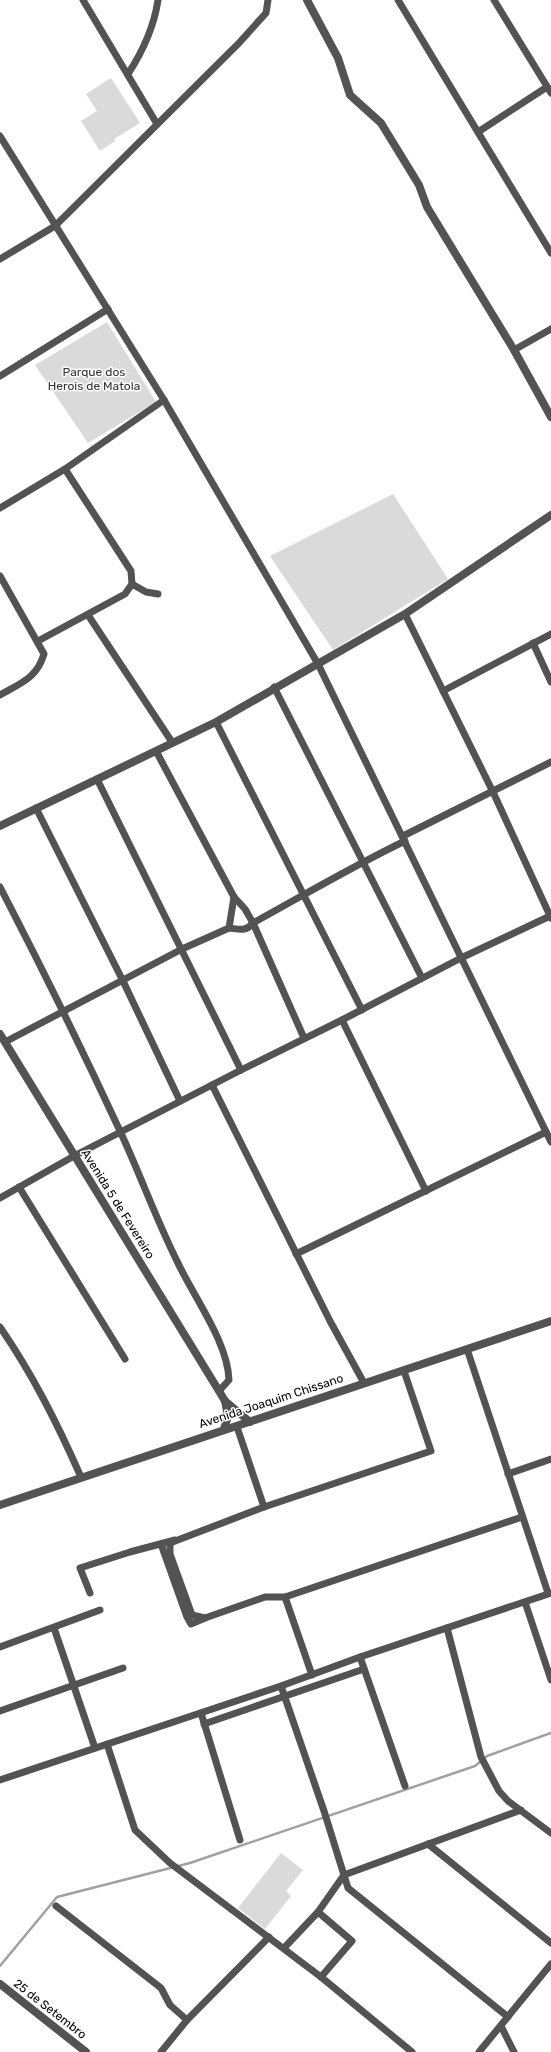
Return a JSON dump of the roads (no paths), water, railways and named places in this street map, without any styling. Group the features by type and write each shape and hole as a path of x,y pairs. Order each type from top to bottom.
{"street":[{"path":"83,0 157,124"},
{"path":"128,74 140,56 149,34 158,0"},
{"path":"0,259 55,226 239,43 266,13 268,0"},
{"path":"307,0 338,58 350,96 381,123 419,185 427,208 514,350 551,417"},
{"path":"398,0 551,253"},
{"path":"478,132 549,90 494,0"},
{"path":"0,136 164,400 318,664 551,1142"},
{"path":"0,376 108,309"},
{"path":"514,350 551,329"},
{"path":"0,508 64,469 164,400"},
{"path":"38,641 124,594 132,584 131,571 64,469"},
{"path":"0,826 216,722 274,687 318,664 404,614 551,515"},
{"path":"0,576 44,654 41,666 32,676 0,695"},
{"path":"132,584 146,592 158,594"},
{"path":"0,1198 74,1156 241,1070 362,1010 461,958 550,917 493,792 404,614"},
{"path":"88,615 172,742"},
{"path":"443,691 551,634"},
{"path":"533,643 551,682"},
{"path":"274,687 364,861 422,978"},
{"path":"216,722 305,893 362,1010"},
{"path":"156,751 234,897 245,909 254,923 304,1038"},
{"path":"5,1042 182,949 229,928 243,930 249,928 254,923 305,893 551,762"},
{"path":"97,779 241,1070"},
{"path":"36,808 123,981 180,1102"},
{"path":"0,887 64,1010 121,1133 177,1262 216,1337 226,1360 229,1380 218,1388"},
{"path":"229,928 234,897"},
{"path":"543,901 551,897"},
{"path":"342,1020 426,1191"},
{"name":"Avenida 5 de Fevereiro","path":"0,1034 225,1401"},
{"path":"212,1085 330,1321 364,1383"},
{"path":"296,1254 546,1132"},
{"path":"19,1188 125,1359"},
{"name":"Avenida Joaquim Chissano","path":"0,1505 80,1477 224,1429 237,1427 551,1321"},
{"path":"0,1327 20,1356 48,1404 80,1477"},
{"path":"0,1780 281,1686 360,1657 550,1593 522,1517 467,1349"},
{"path":"205,1618 192,1615 170,1554 170,1543 264,1507 431,1451 404,1371"},
{"path":"225,1401 250,1422"},
{"path":"224,1429 228,1416 225,1401"},
{"path":"237,1427 264,1507"},
{"path":"508,1474 551,1460"},
{"path":"161,1544 187,1617 191,1624 265,1597 285,1597 522,1517"},
{"path":"90,1593 80,1568 179,1539"},
{"path":"285,1597 312,1675"},
{"path":"525,1602 551,1680"},
{"path":"0,1647 100,1610"},
{"path":"54,1628 95,1748"},
{"path":"447,1628 481,1757 499,1791 551,1833"},
{"path":"360,1657 405,1786"},
{"path":"0,1711 123,1668"},
{"path":"204,1724 364,1668"},
{"path":"281,1686 328,1822 348,1888 508,2017"},
{"path":"200,1713 240,1840"},
{"path":"107,1744 135,1830 170,1863 284,1948 412,2052"},
{"path":"284,1948 318,1912 344,1874 521,1810"},
{"path":"428,1844 551,1943"},
{"path":"56,1906 160,1988 170,2006 187,2020"},
{"path":"318,1912 352,1941 321,1977"},
{"path":"161,2052 187,2020 269,1937"},
{"path":"479,2052 551,1964"},
{"name":"25 de Setembro","path":"0,1984 86,2052"},
{"path":"501,2026 514,2052"}],"waterway":[{"path":"0,1966 57,1897 190,1863 475,1766 487,1756 551,1733"}],"park label":[{"name":"Parque dos Herois de Matola","path":"94,379"}]}
